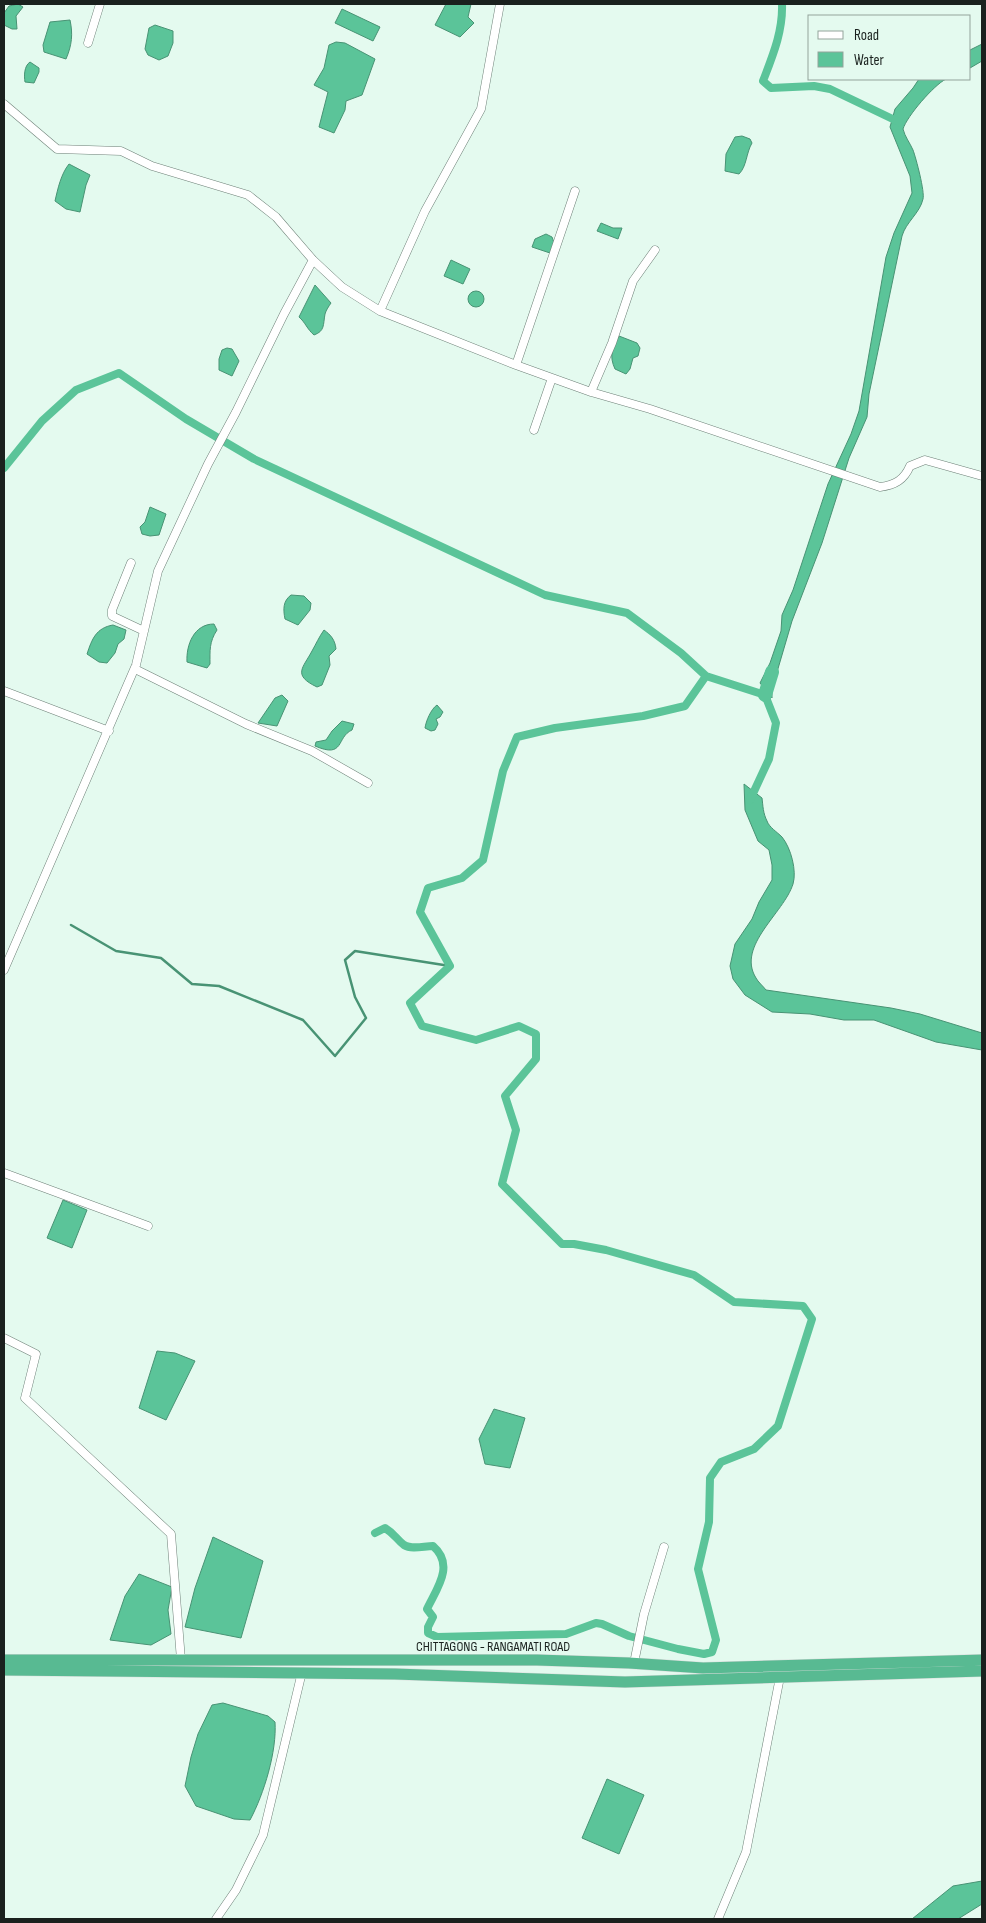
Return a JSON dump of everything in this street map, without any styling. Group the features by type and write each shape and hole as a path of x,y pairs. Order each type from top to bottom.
{"highway":[{"name":"CHITTAGONG - RANGAMATI ROAD","path":"4,1660 166,1665 181,1660 537,1660 631,1663 703,1668 835,1670 982,1660"},
{"path":"4,1670 166,1665 302,1672 625,1682 780,1677 835,1670 982,1671"}],"street":[{"path":"88,43 100,4"},
{"path":"380,310 426,211 481,108 500,4"},
{"path":"4,104 57,149 121,151 152,166 248,195 276,217 314,260 342,287 380,310 516,365 591,392 650,409 880,487 898,482 906,476 910,466 925,460 982,476"},
{"path":"516,365 575,191"},
{"path":"591,392 612,343 633,281 655,250"},
{"path":"4,970 135,669 158,571 208,464 314,260"},
{"path":"534,430 552,378"},
{"path":"131,563 112,610 112,616 144,631"},
{"path":"135,669 246,724 312,750 368,783"},
{"path":"4,691 109,731"},
{"path":"4,1173 148,1226"},
{"path":"4,1338 36,1354 25,1398 172,1534 181,1660"},
{"path":"631,1663 664,1547"},
{"path":"216,1919 236,1890 262,1835 302,1672"},
{"path":"718,1919 746,1852 780,1677"}],"water":[{"path":"18,4 23,7 16,16 17,29 12,29 4,25 4,13 9,6"},
{"path":"446,4 471,4 468,17 474,23 460,37 435,25"},
{"path":"342,9 380,27 373,41 335,23"},
{"path":"70,20 71,40 66,59 44,52 43,45 50,22"},
{"path":"155,25 173,31 173,43 168,56 159,60 148,55 145,49 149,28"},
{"path":"336,42 345,43 375,59 362,95 346,101 345,110 334,133 319,127 328,92 314,85 324,68 329,45"},
{"path":"982,44 982,61 971,67 971,50"},
{"path":"30,62 39,68 34,83 25,82 26,69"},
{"path":"918,80 944,80 922,101 903,129 916,160 922,183 923,199 902,236 869,394 867,417 849,458 822,543 792,621 772,689 772,698 760,683 770,663 781,631 782,615 793,590 828,484 851,434 859,411 886,257 894,233 912,193 910,176 890,127 895,109"},
{"path":"742,136 750,139 752,143 744,167 739,174 725,171 726,154 735,137"},
{"path":"69,164 90,175 80,212 66,209 55,201 62,177"},
{"path":"601,223 613,228 622,228 618,239 597,231"},
{"path":"546,234 552,237 554,242 550,253 532,247 535,239"},
{"path":"451,260 470,269 463,284 444,276"},
{"path":"315,285 331,303 325,313 322,329 314,335 299,317"},
{"path":"476,291 482,293 484,299 482,305 476,307 470,305 468,299 470,293"},
{"path":"619,336 637,343 640,348 638,356 633,358 630,369 626,374 615,369 612,360 613,348"},
{"path":"232,349 239,361 232,376 219,370 219,359 222,350"},
{"path":"150,507 166,514 159,535 150,536 142,534 140,527 145,522"},
{"path":"291,595 304,596 311,603 310,610 298,625 285,619 284,606 286,600"},
{"path":"214,624 217,630 211,643 210,664 207,668 187,662 188,649 196,632 207,625"},
{"path":"113,625 126,630 124,639 118,644 115,653 107,663 99,662 87,654 95,635 107,626"},
{"path":"324,630 332,638 336,649 329,656 330,665 322,685 317,687 304,679 302,671 305,662"},
{"path":"282,695 288,701 277,726 258,723 275,698"},
{"path":"437,705 443,712 436,719 438,724 435,730 431,731 425,728 431,712"},
{"path":"342,721 354,724 352,730 347,733 339,746 331,750 315,746 316,742 326,740"},
{"path":"744,784 762,798 763,810 769,825 782,837 788,847 794,873 793,884 788,895 764,930 752,954 751,966 756,978 766,990 920,1014 982,1033 982,1050 936,1042 874,1020 844,1020 810,1014 772,1012 745,995 733,979 730,966 735,944 752,919 759,902 772,880 772,865 769,850 758,841 745,810"},
{"path":"63,1200 87,1210 72,1248 47,1238"},
{"path":"157,1351 175,1353 195,1361 166,1420 139,1408"},
{"path":"494,1409 525,1418 510,1468 485,1464 479,1439"},
{"path":"213,1537 263,1561 241,1638 185,1627 195,1588"},
{"path":"139,1574 172,1587 168,1610 171,1634 151,1645 110,1640 125,1596"},
{"path":"223,1703 268,1716 275,1722 272,1759 260,1798 250,1820 234,1819 196,1806 185,1786 198,1734 212,1705"},
{"path":"607,1779 644,1795 619,1854 582,1838"},
{"path":"982,1881 982,1904 958,1919 912,1919 953,1886"}],"waterway":[{"path":"782,4 779,33 763,81 771,88 814,86 830,89 899,122"},
{"path":"4,468 42,421 76,390 119,373 186,419 254,459 545,595 627,613 681,653 706,676 765,695 776,723 769,759 750,800"},
{"path":"765,695 772,672"},
{"path":"375,1533 385,1528 404,1545 414,1548 433,1546 439,1553 443,1561 442,1577 427,1609 433,1617 428,1627 428,1633 437,1637 566,1634 596,1623 629,1636 678,1649 704,1654 712,1652 716,1640 698,1569 709,1522 710,1478 721,1462 754,1449 778,1426 812,1319 803,1306 734,1302 694,1275 606,1250 574,1244 562,1244 502,1184 516,1130 505,1096 536,1059 536,1034 519,1026 476,1040 422,1026 410,1003 450,966 420,912 428,888 462,878 483,860 503,771 517,737 555,728 643,716 685,706 706,676"},
{"path":"71,925 116,951 161,958 192,984 219,986 303,1020 335,1056 366,1018 355,997 345,960 355,951 450,966"}]}
